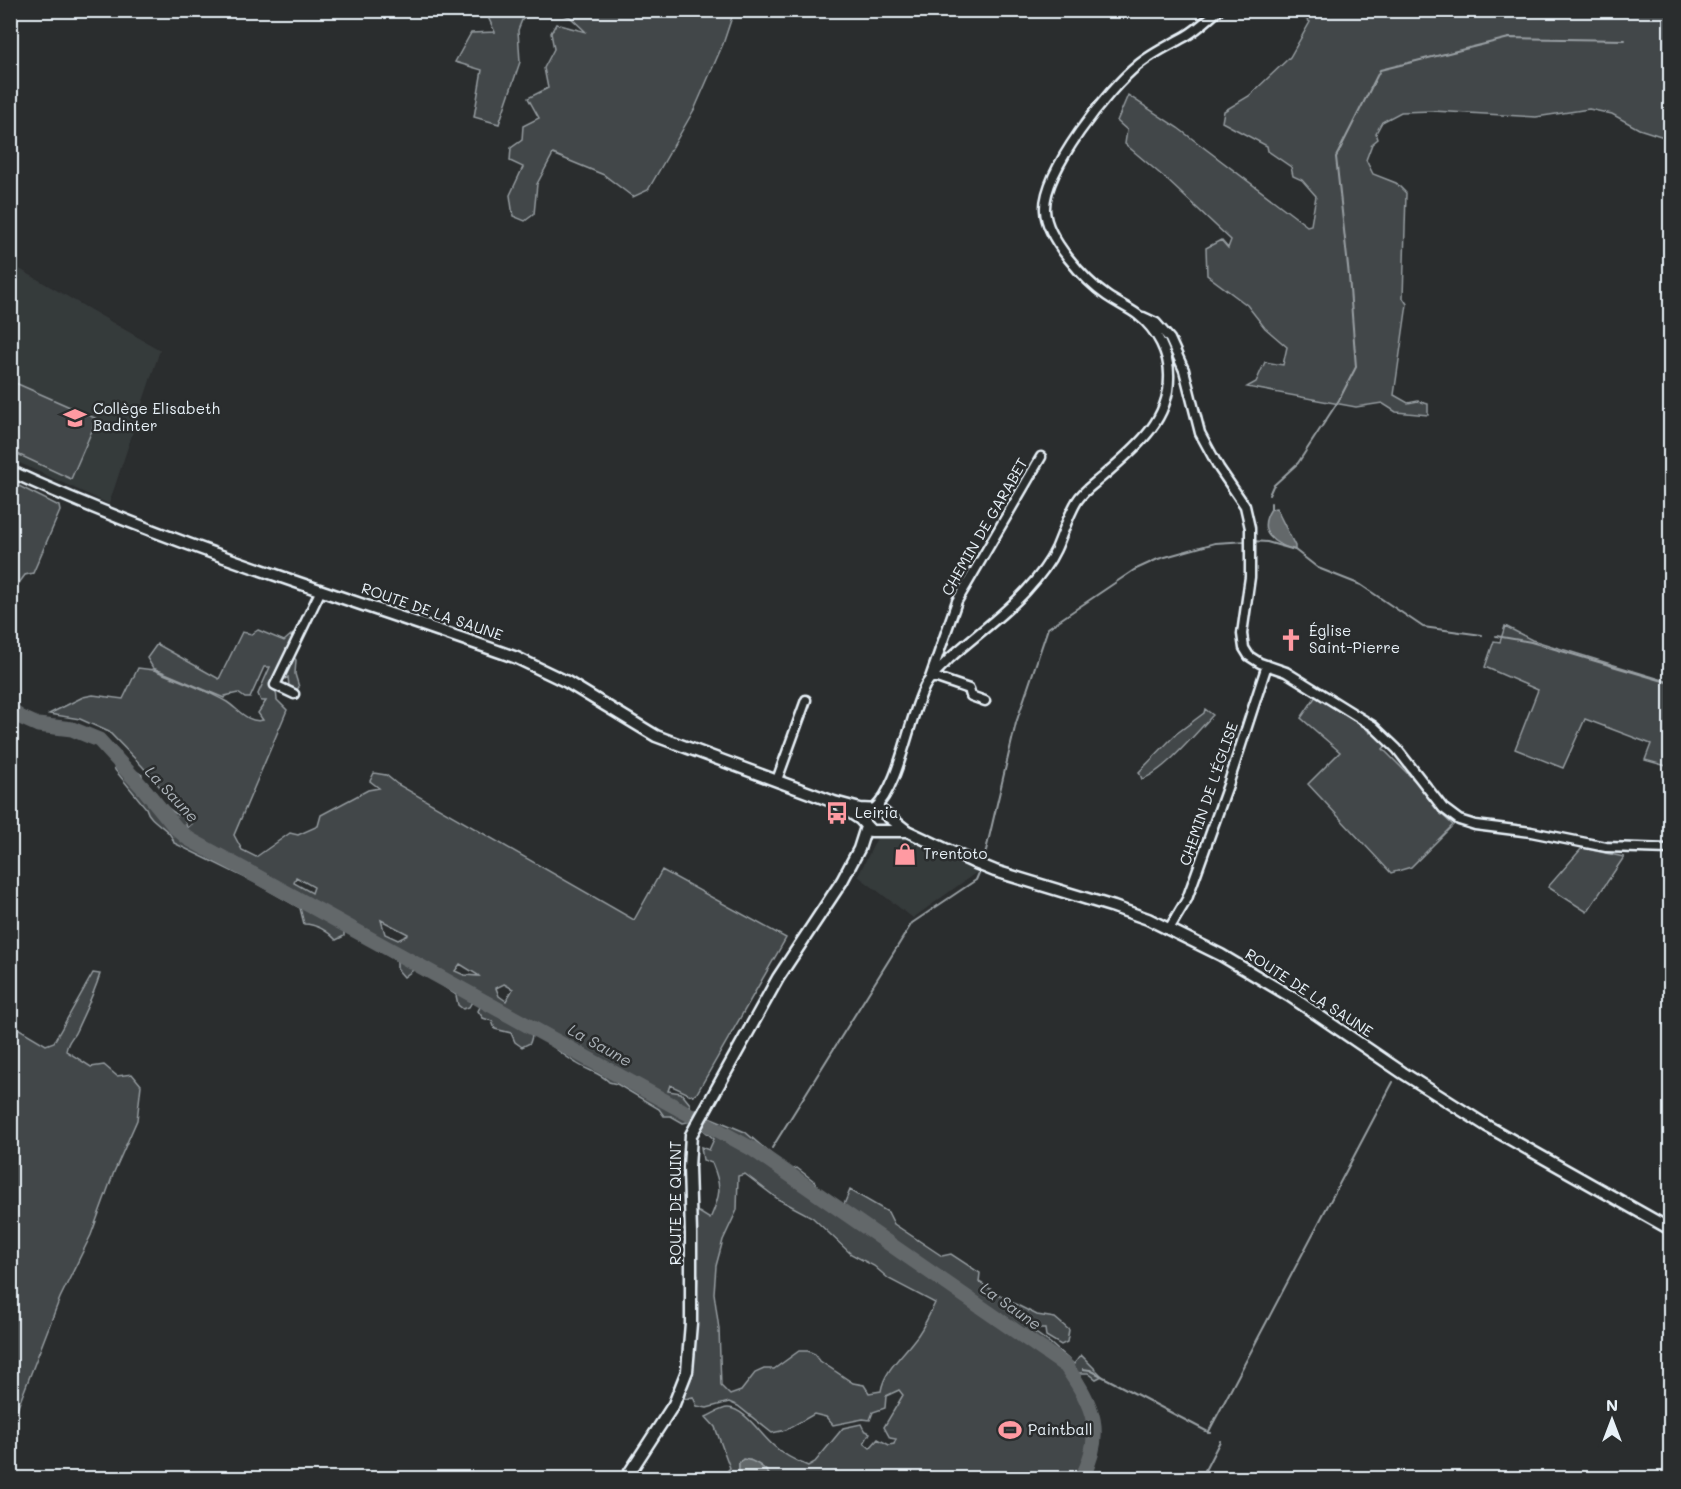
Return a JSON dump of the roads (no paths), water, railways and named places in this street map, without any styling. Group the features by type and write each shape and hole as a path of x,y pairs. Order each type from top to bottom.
{"street":[{"name":"CHEMIN DE GARABET","path":"930,678 1031,585 1055,552 1072,511 1083,494 1146,436 1161,417 1168,392 1169,367 1158,337 1137,314 1096,287 1064,251 1046,218 1046,197 1061,162 1079,132 1129,73 1151,56 1189,34 1219,10"},
{"path":"1137,314 1156,323 1170,339 1184,370 1193,410 1204,442 1245,506 1250,528 1251,548 1242,642 1249,656 1286,672 1373,726 1397,749 1443,808 1459,820 1474,825 1531,832 1606,847 1671,849"},
{"name":"CHEMIN DE GARABET","path":"886,815 887,794 918,703 930,678 957,601 1041,457"},
{"name":"ROUTE DE LA SAUNE","path":"10,471 148,530 532,664 567,682 656,736 834,802 860,809 872,809"},
{"path":"294,694 275,685 321,590"},
{"name":"CHEMIN DE L'ÉGLISE","path":"1169,929 1187,899 1228,785 1267,665"},
{"path":"930,678 937,678 969,689 971,696 985,701"},
{"path":"777,780 806,700"},
{"name":"CHEMIN DE GARABET","path":"872,809 887,794"},
{"name":"ROUTE DE LA SAUNE","path":"834,802 856,816 865,825"},
{"path":"872,809 880,810 886,815 887,824 879,831 871,831 865,825 864,817 872,809"},
{"name":"ROUTE DE LA SAUNE","path":"886,815 907,831 995,871 1114,906 1169,929 1267,981 1487,1126 1671,1229"},
{"name":"ROUTE DE QUINT","path":"627,1479 674,1404 687,1371 692,1250 688,1167 693,1129 778,978 837,890 859,849 865,825"},
{"name":"ROUTE DE LA SAUNE","path":"879,831 907,831"},
{"name":"ROUTE DE QUINT","path":"859,849 879,831"}],"waterway":[{"path":"1269,495 1273,486 1298,463 1339,400 1356,367 1336,157 1380,70 1509,38 1625,40"},
{"path":"1271,503 1271,509"},
{"path":"984,859 1016,723 1048,628 1134,570 1158,559 1215,543 1248,541"},
{"path":"1252,541 1267,542 1295,550 1318,568 1361,585 1423,627 1482,635"},
{"path":"1496,636 1531,642 1670,683"},
{"name":"La Saune","path":"10,710 38,725 72,729 99,740 176,828 189,839 754,1150 1066,1366 1084,1394 1093,1420 1093,1446 1082,1478"},
{"path":"772,1148 912,923 976,880 979,873"},
{"path":"1208,1433 1393,1082"},
{"name":"La Saune","path":"1068,1370 1076,1369"},
{"path":"1083,1369 1090,1370 1210,1433"},
{"path":"1206,1478 1202,1476 1220,1441"}],"place":[{"name":"Collège Elisabeth Badinter","path":"75,418"},
{"name":"Église Saint-Pierre","path":"1291,640"},
{"name":"Leiria","path":"837,813"},
{"name":"Trentoto","path":"905,854"},
{"name":"Paintball","path":"1010,1430"}]}
